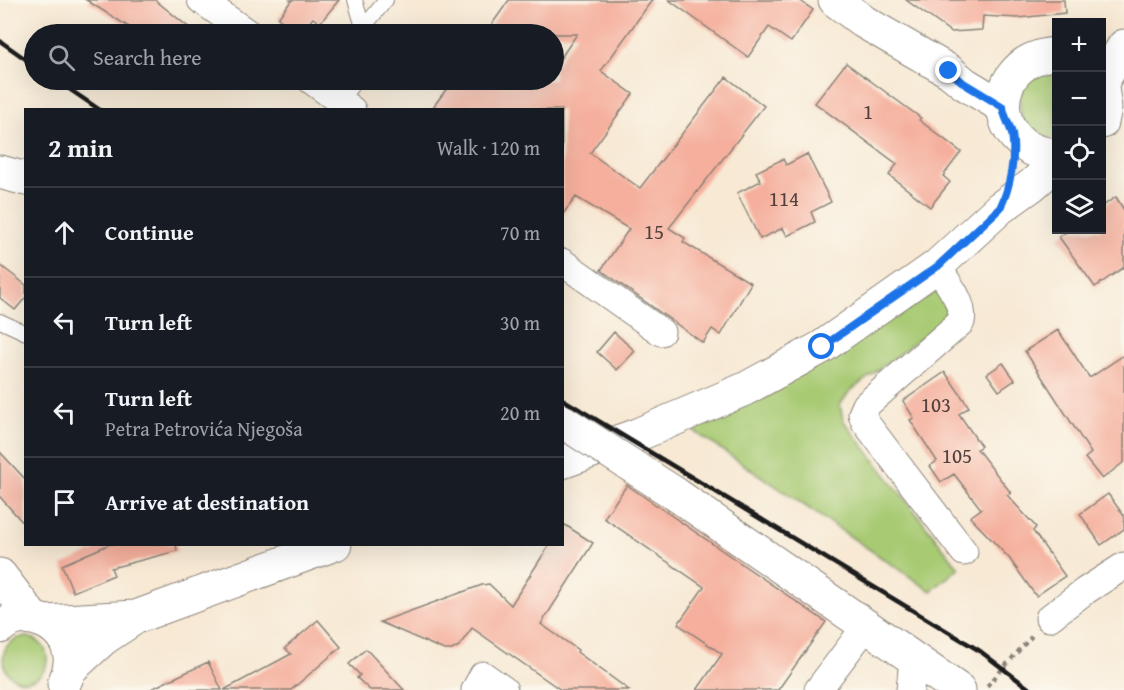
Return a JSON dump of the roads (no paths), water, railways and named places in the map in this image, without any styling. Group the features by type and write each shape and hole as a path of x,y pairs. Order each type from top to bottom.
{"main road":[{"path":"835,0 864,22 949,71 1007,120 1017,140 1032,150 1052,155"},
{"path":"1106,36 1124,27"},
{"path":"1106,74 1124,45"},
{"path":"949,71 1001,66 1041,58"},
{"path":"1000,208 1011,178 1007,84 1018,69 1041,58"},
{"path":"564,461 637,435 745,389 822,347 938,266 1000,208 1052,168"},
{"path":"0,172 24,178"},
{"path":"564,422 674,493 867,626 912,675 955,687"},
{"path":"64,680 103,639 136,617 330,546"},
{"path":"0,575 40,620 58,631 66,642 70,656 64,680"},
{"path":"0,627 18,619 136,617"}],"street":[{"path":"201,0 235,24"},
{"path":"1106,89 1124,91"},
{"path":"325,90 346,105"},
{"path":"1106,127 1124,122"},
{"path":"564,263 661,332"},
{"path":"938,266 961,306 963,314 961,322 866,405 862,414 865,422 964,552"},
{"path":"1049,618 1124,566"},
{"path":"818,690 867,626"},
{"path":"479,682 504,690"}],"lane":[{"path":"355,0 363,24"},
{"path":"370,24 386,0"},
{"path":"346,105 352,90"},
{"path":"0,321 24,332"}],"railway":[{"path":"0,41 24,58"},
{"path":"71,90 97,108"},
{"path":"564,400 980,651 1031,690"}]}
